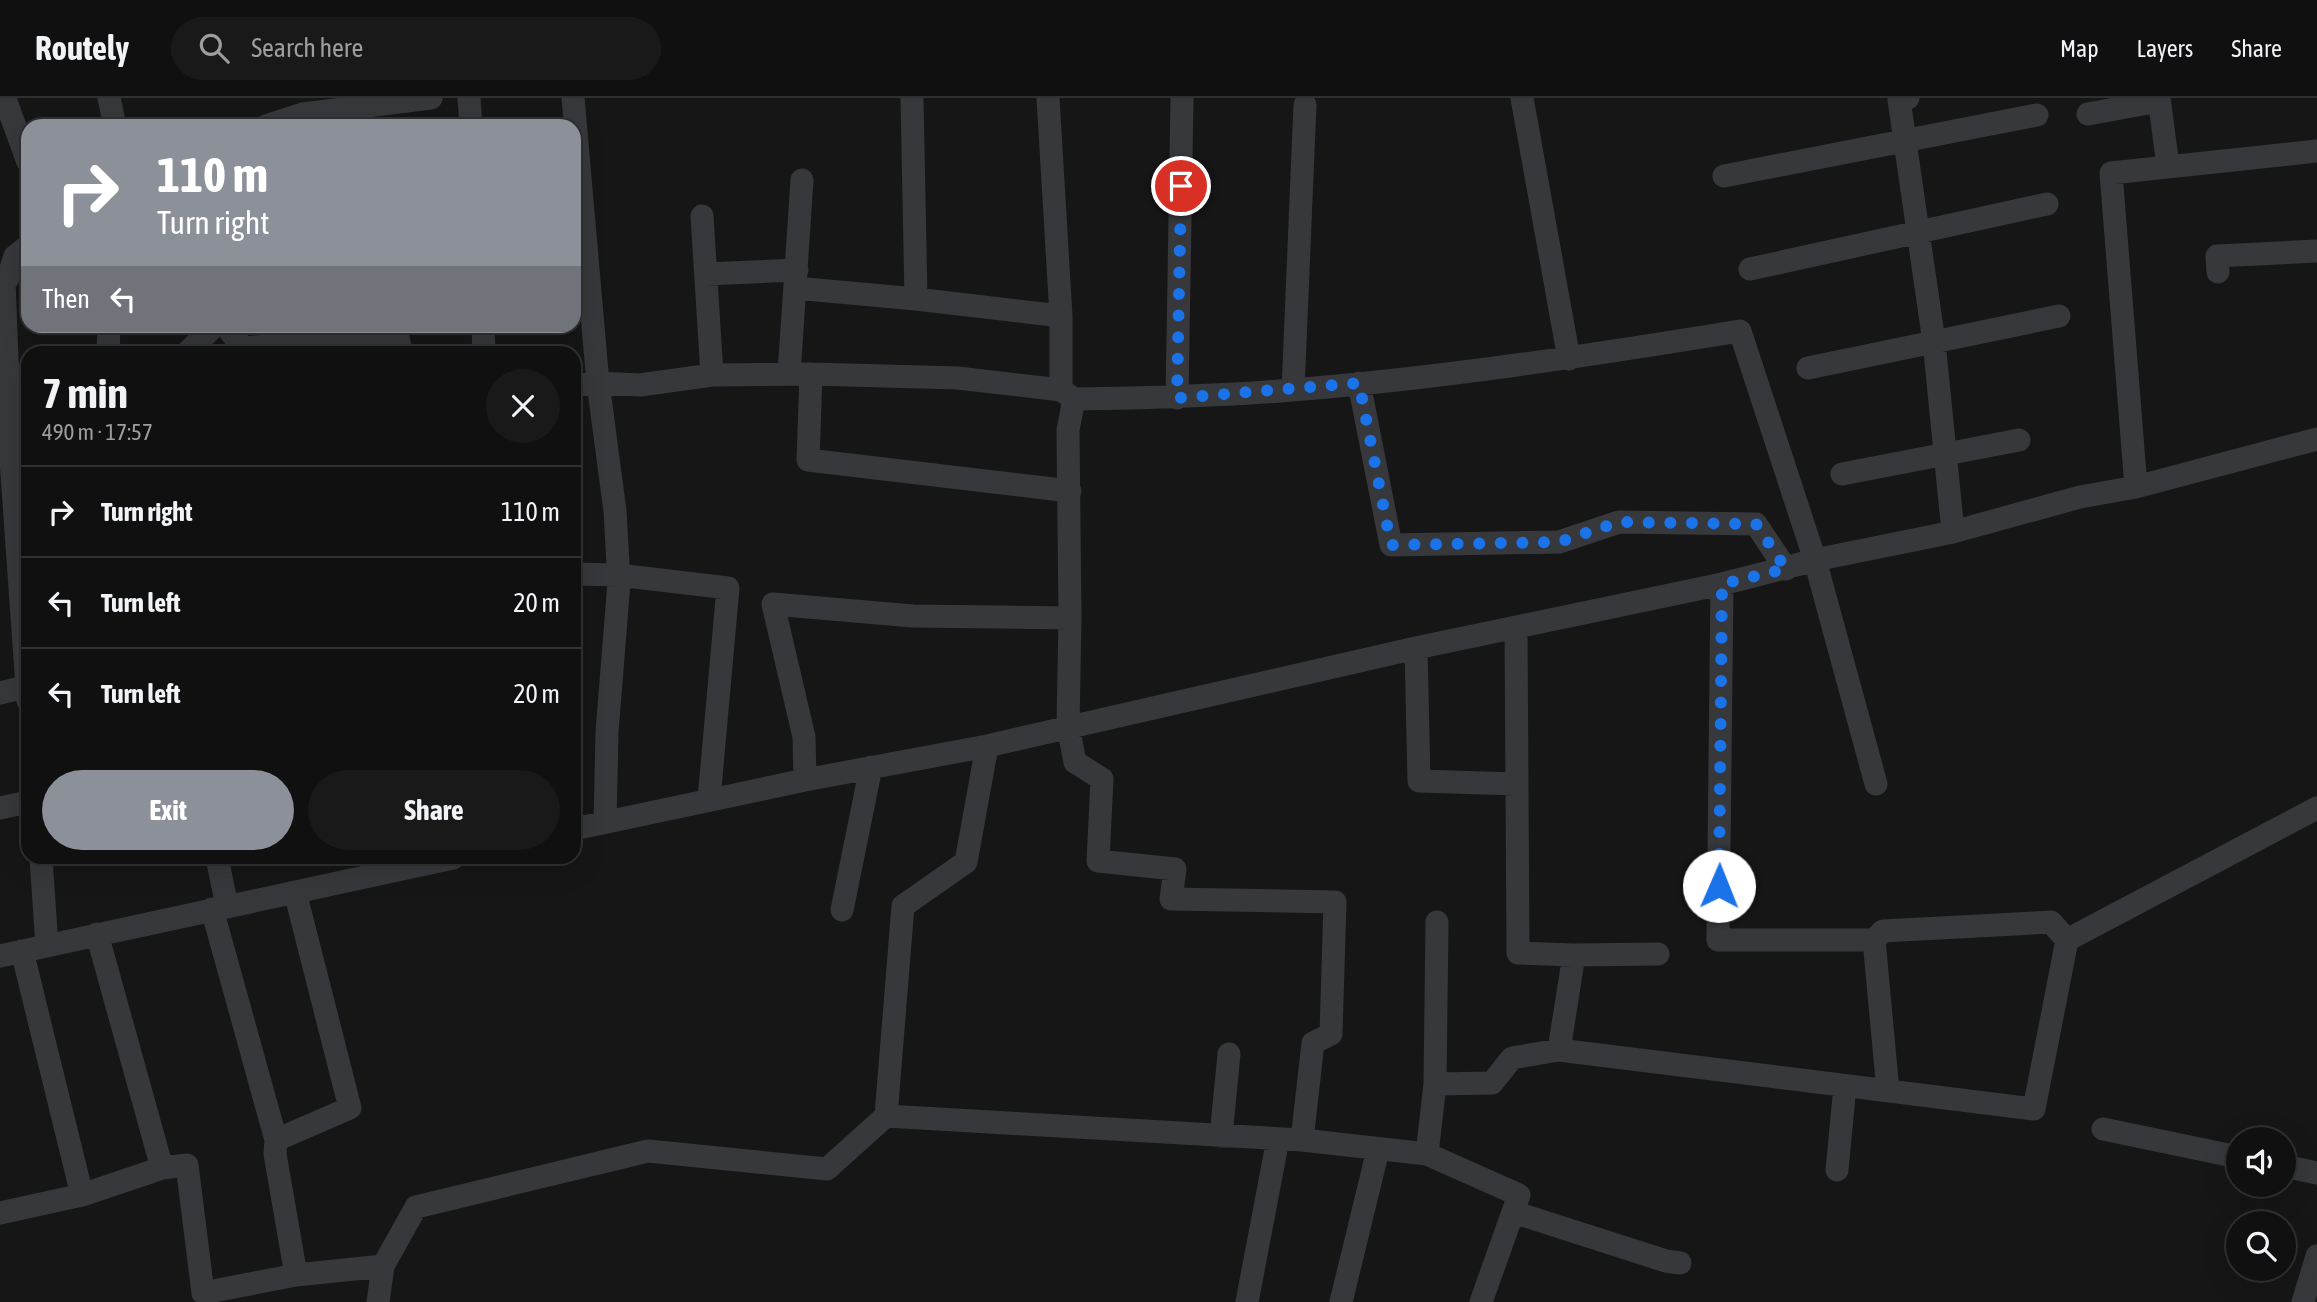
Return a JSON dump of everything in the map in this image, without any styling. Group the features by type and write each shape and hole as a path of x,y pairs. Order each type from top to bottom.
{"street":[{"path":"109,98 113,119"},
{"path":"281,119 311,105 431,98"},
{"path":"469,98 470,119"},
{"path":"573,98 575,119"},
{"path":"912,98 916,299"},
{"path":"1048,98 1060,316 1068,395 1068,726 1075,762 1102,779 1098,862 1175,869 1171,899 1335,902 1331,1034 1313,1043 1302,1140"},
{"path":"1177,398 1182,98"},
{"path":"1522,98 1569,359"},
{"path":"1908,98 1899,100 1934,342 1953,532"},
{"path":"2088,114 2159,100 2168,166"},
{"path":"8,102 21,141"},
{"path":"1293,390 1305,105"},
{"path":"1724,176 2037,115"},
{"path":"2136,487 2111,173 2317,150"},
{"path":"802,180 796,279 800,374 808,460 1070,491"},
{"path":"581,189 598,383 615,511 618,575 607,732 605,822"},
{"path":"1750,269 2047,204"},
{"path":"702,216 712,375"},
{"path":"21,251 15,256 8,278 2,281 13,459 16,569 21,620"},
{"path":"2218,272 2217,256 2317,251"},
{"path":"706,274 796,279 916,299 1060,316"},
{"path":"1808,368 2059,316"},
{"path":"581,384 640,385 712,375 800,374 958,378 1068,395 1177,398 1293,390 1569,359 1741,331 1815,560 1876,784"},
{"path":"194,346 207,333"},
{"path":"265,346 397,334 400,346"},
{"path":"1359,383 1391,545 1559,542 1619,522 1756,524 1786,569"},
{"path":"581,827 709,799 987,746 1416,648 1722,584 1815,560 1953,532 2080,497 2136,487 2317,439"},
{"path":"1842,474 2019,440"},
{"path":"581,574 618,575 727,588 709,799"},
{"path":"1722,584 1718,940 1874,940 1883,931 2051,922 2067,940"},
{"path":"805,780 804,737 773,604 913,616 1070,618"},
{"path":"1516,628 1518,953 1658,954"},
{"path":"1416,648 1419,781 1517,784"},
{"path":"0,693 21,692"},
{"path":"378,1302 383,1266 416,1207 648,1151 827,1169 886,1116 902,906 966,862 987,746"},
{"path":"842,910 871,767"},
{"path":"0,808 21,804"},
{"path":"2067,940 2317,808"},
{"path":"41,864 47,946"},
{"path":"217,864 220,907 276,1140 275,1154 296,1275"},
{"path":"82,1195 11,953 295,892 385,865"},
{"path":"276,1140 350,1108 295,892"},
{"path":"1427,1154 1435,1084 1437,922"},
{"path":"97,934 162,1168"},
{"path":"1874,940 1888,1091"},
{"path":"1435,1084 1492,1083 1512,1058 1559,1050 2034,1109 2067,940"},
{"path":"1559,1050 1574,955"},
{"path":"1221,1136 1229,1054"},
{"path":"1836,1170 1845,1086"},
{"path":"886,1116 1302,1140 1427,1154 1519,1195 1481,1302"},
{"path":"2103,1129 2226,1155"},
{"path":"1247,1302 1278,1139"},
{"path":"1342,1302 1378,1150"},
{"path":"0,1213 82,1195 162,1168 187,1165 203,1298 296,1275 383,1266"},
{"path":"2296,1169 2317,1173"},
{"path":"1513,1212 1666,1261 1680,1263"},
{"path":"2303,1302 2317,1256"}],"route":[{"path":"1181,186 1177,398 1359,383 1391,545 1559,542 1619,522 1756,524 1786,569 1722,584 1719,886"}]}
